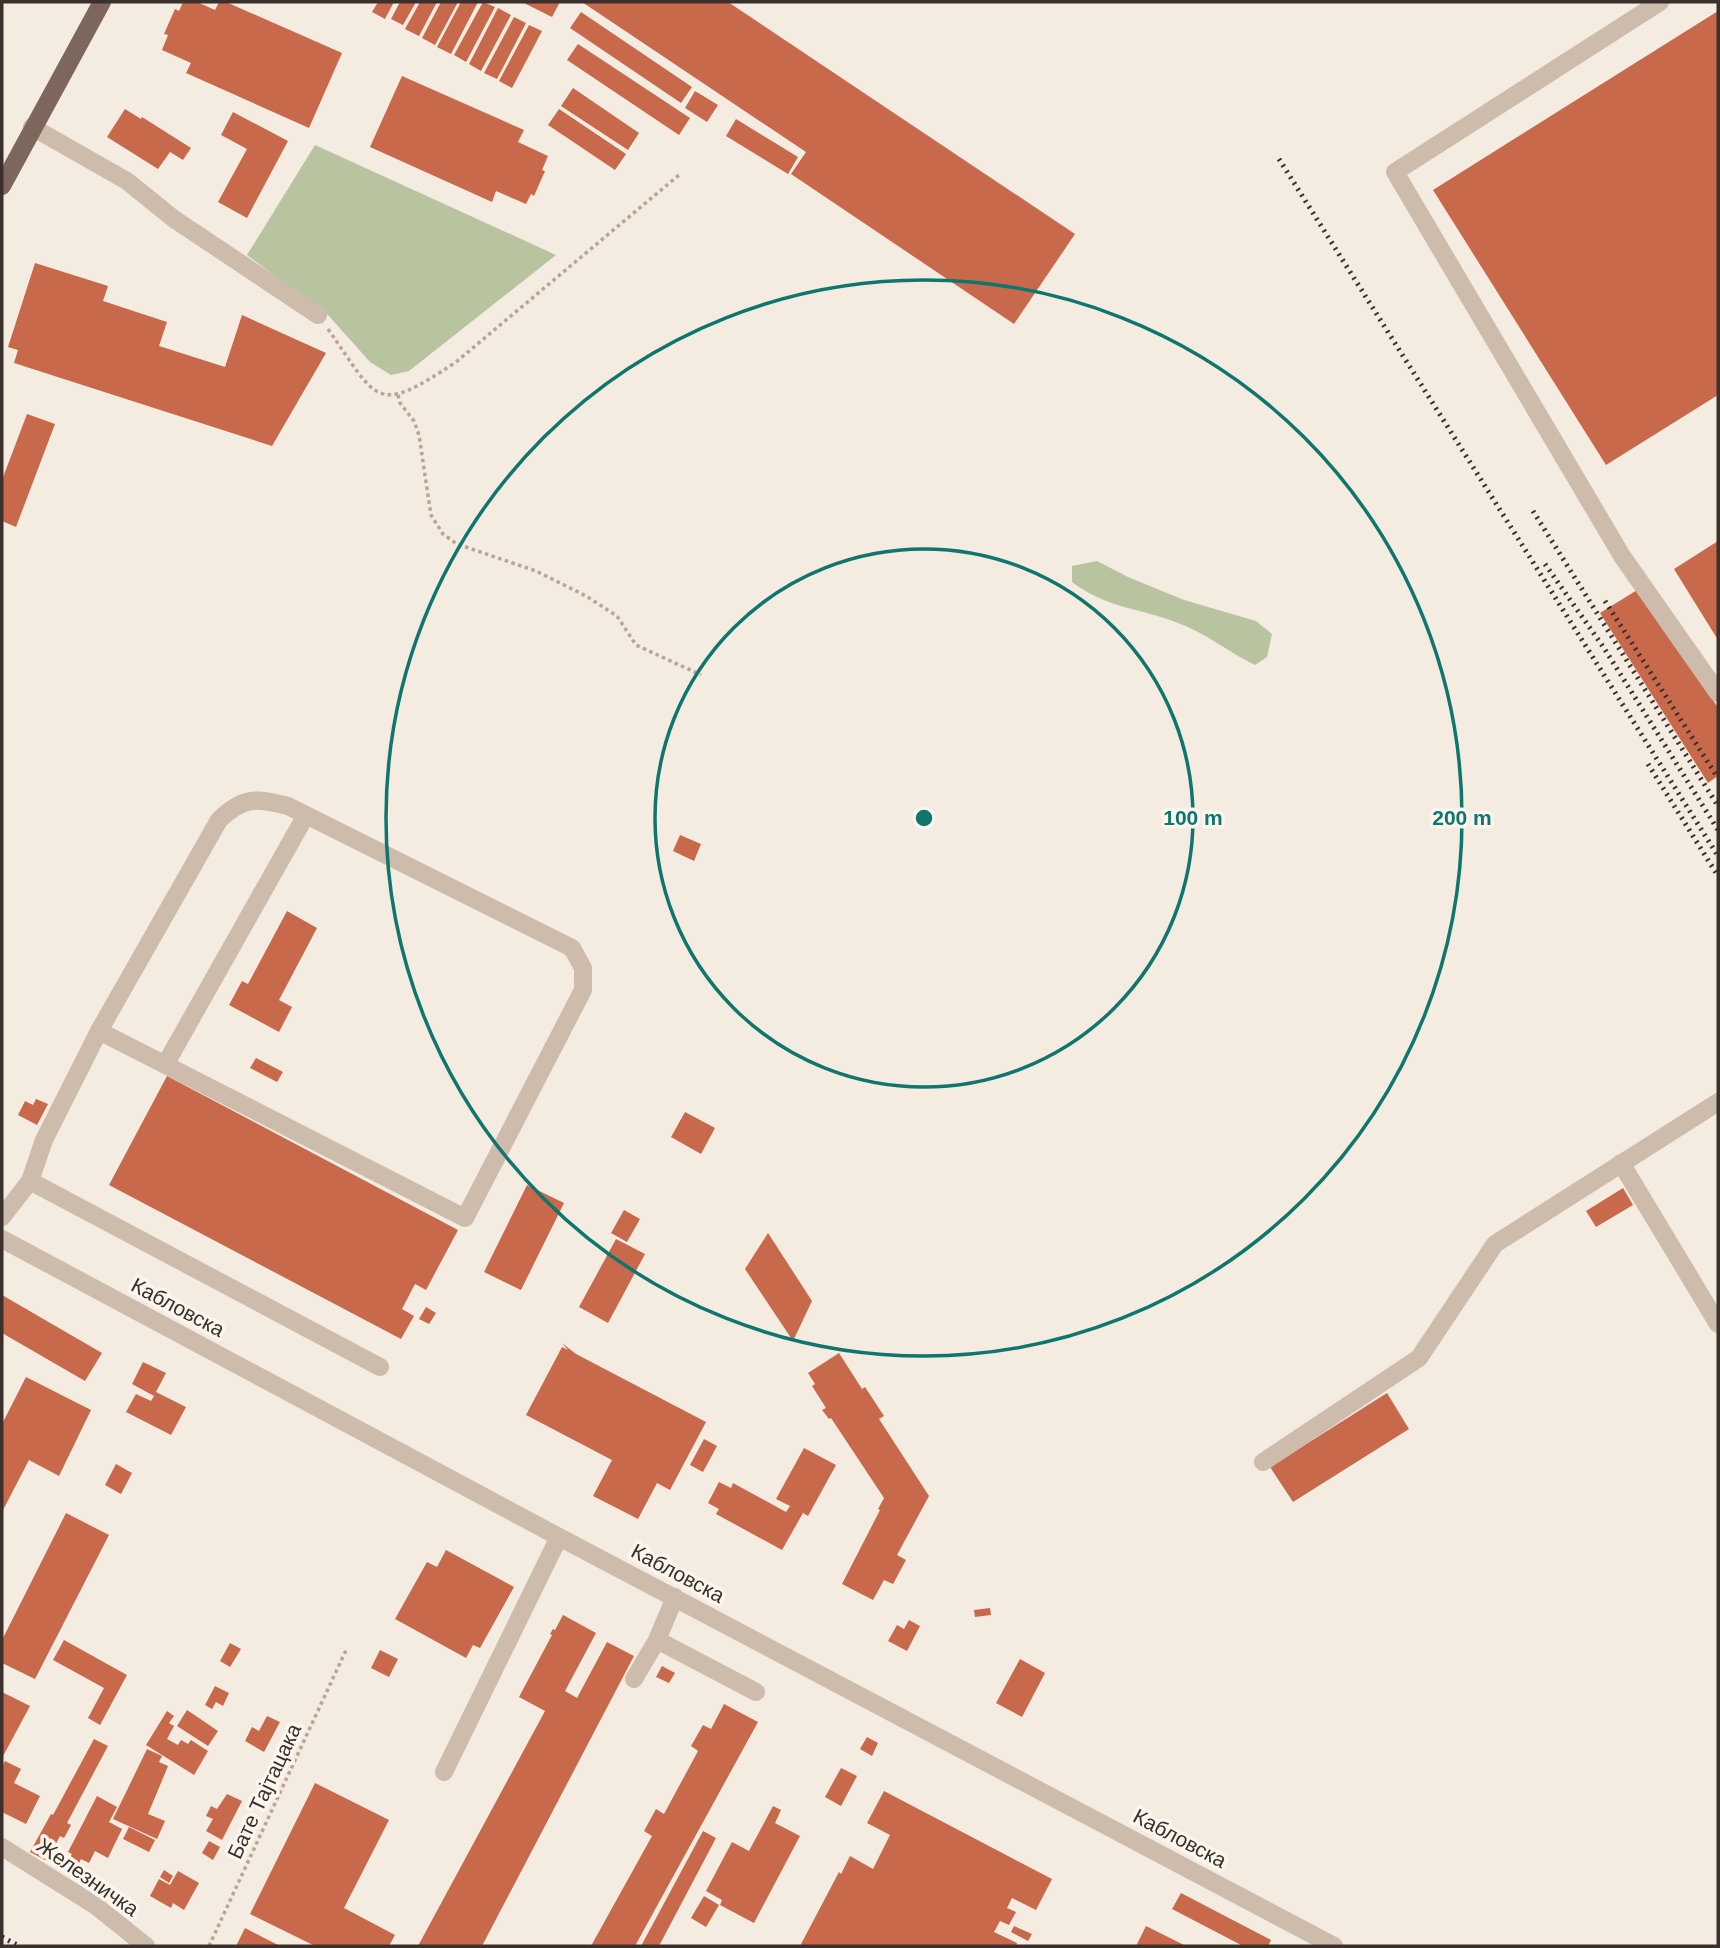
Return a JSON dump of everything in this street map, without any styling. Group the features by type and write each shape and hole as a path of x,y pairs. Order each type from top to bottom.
{"main road":[{"path":"2,186 102,2"}],"street":[{"path":"1660,2 1395,172 1622,556 1718,693"},
{"path":"32,127 127,181 174,219 318,315"},
{"path":"2,1217 30,1181 44,1140 99,1031 219,820 234,806 258,799 288,806 572,948 583,968 583,990 465,1219 99,1031"},
{"path":"165,1065 306,815"},
{"path":"1262,1462 1419,1358 1495,1244 1718,1101"},
{"path":"1621,1163 1718,1324"},
{"path":"30,1181 380,1367"},
{"name":"Кабловска","path":"2,1239 559,1537 1335,1946"},
{"path":"444,1772 559,1537"},
{"path":"634,1679 657,1640 675,1597"},
{"path":"657,1640 756,1692"},
{"name":"Железничка","path":"2,1847 96,1906 146,1946"}],"path":[{"path":"318,315 368,386 380,395 398,395 421,385 456,362 678,175"},
{"path":"398,395 419,435 431,515 443,534 457,544 536,571 586,596 617,616 636,645 701,675"},
{"name":"Бате Тајтацака","path":"209,1946 347,1648"}],"green space":[{"path":"315,145 556,255 409,371 391,375 370,362 328,315 247,255"},
{"path":"1097,561 1184,600 1256,621 1272,634 1267,657 1255,665 1188,627 1110,602 1072,582 1072,566"}],"building":[{"path":"183,2 197,2 215,10 219,2 226,2 342,53 309,128 186,73 191,63 162,50 168,35 164,34 175,9 179,11"},
{"path":"378,2 394,2 385,19 372,12"},
{"path":"400,2 416,2 403,25 391,19"},
{"path":"420,2 437,2 419,36 405,29"},
{"path":"441,2 458,2 435,45 422,38"},
{"path":"461,2 478,2 451,54 437,47"},
{"path":"483,2 495,7 466,62 454,55"},
{"path":"522,2 560,2 552,17"},
{"path":"582,2 728,2 1075,234 1014,324 791,174 806,152"},
{"path":"498,8 511,15 481,71 469,64"},
{"path":"1718,11 1718,395 1606,465 1433,190"},
{"path":"581,12 692,87 681,103 570,28"},
{"path":"514,17 526,23 497,79 484,73"},
{"path":"529,25 542,31 512,88 499,81"},
{"path":"578,44 690,118 679,135 567,60"},
{"path":"402,76 524,130 518,142 548,156 542,170 545,171 534,196 531,194 526,204 496,191 492,202 370,147"},
{"path":"573,88 639,133 628,150 561,106"},
{"path":"695,91 718,105 707,122 685,108"},
{"path":"125,109 191,148 183,160 170,152 158,169 107,137"},
{"path":"559,109 626,154 615,170 548,125"},
{"path":"233,112 288,141 247,218 218,202 247,149 221,135"},
{"path":"736,119 798,157 788,174 726,136"},
{"path":"35,263 108,286 103,301 167,322 159,346 225,367 242,315 326,353 272,446 14,363 18,350 8,347"},
{"path":"27,414 55,424 16,527 2,521 2,480"},
{"path":"1718,541 1718,640 1674,569"},
{"path":"1642,587 1718,708 1718,776 1708,783 1600,613"},
{"path":"680,835 701,844 694,861 673,851"},
{"path":"287,911 317,928 279,1000 292,1007 279,1032 229,1005 242,981 248,984"},
{"path":"256,1058 283,1072 277,1082 250,1068"},
{"path":"167,1076 458,1230 426,1290 415,1284 402,1309 414,1316 401,1339 109,1185"},
{"path":"36,1099 48,1104 37,1125 18,1115 25,1101 33,1105"},
{"path":"685,1112 715,1128 701,1154 671,1137"},
{"path":"527,1185 564,1203 521,1290 484,1272"},
{"path":"1623,1188 1633,1205 1596,1227 1586,1211"},
{"path":"624,1210 640,1219 627,1242 611,1233"},
{"path":"768,1233 812,1301 793,1341 745,1269"},
{"path":"616,1239 645,1254 608,1323 579,1307"},
{"path":"2,1295 102,1353 85,1381 2,1333"},
{"path":"426,1307 436,1313 429,1324 419,1319"},
{"path":"562,1343 576,1354 706,1422 670,1490 657,1483 638,1519 593,1496 612,1460 526,1415 562,1347 568,1350"},
{"path":"839,1353 862,1389 865,1387 884,1416 879,1419 929,1496 897,1555 906,1560 893,1584 884,1580 873,1600 842,1584 884,1498 831,1418 822,1410 826,1408 812,1386 815,1384 808,1373"},
{"path":"143,1362 166,1373 156,1392 186,1407 171,1435 126,1412 136,1394 151,1401 154,1396 132,1384"},
{"path":"26,1377 91,1410 59,1476 29,1460 2,1512 2,1424"},
{"path":"1387,1393 1409,1429 1293,1502 1270,1467"},
{"path":"704,1439 717,1446 703,1472 690,1465"},
{"path":"804,1448 836,1465 808,1516 803,1513 782,1550 716,1514 719,1509 708,1503 719,1482 731,1488 733,1483 786,1512 790,1506 776,1499"},
{"path":"116,1464 132,1473 121,1494 105,1485"},
{"path":"66,1513 109,1535 35,1679 2,1663 2,1640"},
{"path":"446,1550 514,1587 480,1648 473,1645 466,1658 395,1619 427,1562 437,1567"},
{"path":"990,1608 991,1615 975,1617 974,1610"},
{"path":"563,1615 596,1633 565,1691 577,1698 607,1642 634,1656 482,1946 418,1946 545,1711 519,1697 552,1635 550,1634"},
{"path":"909,1620 920,1626 907,1651 888,1641 897,1625 904,1629"},
{"path":"64,1640 127,1675 100,1725 88,1718 104,1688 53,1660"},
{"path":"230,1643 241,1649 230,1667 220,1661"},
{"path":"380,1650 398,1659 389,1677 371,1668"},
{"path":"1020,1659 1045,1673 1022,1717 996,1703"},
{"path":"662,1666 675,1673 669,1683 656,1677"},
{"path":"215,1686 229,1693 223,1706 216,1702 212,1709 205,1705"},
{"path":"2,1692 30,1706 2,1758"},
{"path":"724,1704 758,1722 635,1946 591,1946 652,1836 644,1831 656,1809 664,1814 698,1751 691,1746 703,1725 711,1729"},
{"path":"187,1710 218,1731 208,1746 177,1726"},
{"path":"167,1711 174,1716 169,1723 174,1726 167,1739 178,1745 181,1740 188,1744 191,1740 208,1751 194,1775 146,1745"},
{"path":"267,1716 280,1722 264,1752 245,1741 252,1727 259,1731"},
{"path":"867,1737 878,1743 872,1756 860,1749"},
{"path":"94,1739 108,1746 67,1823 71,1825 64,1838 60,1836 47,1861 30,1852"},
{"path":"147,1749 162,1756 159,1762 168,1766 148,1814 165,1821 157,1839 113,1819"},
{"path":"5,1761 21,1769 14,1783 40,1796 26,1824 2,1812 2,1767"},
{"path":"841,1768 857,1776 841,1806 825,1797"},
{"path":"315,1783 389,1820 344,1908 395,1935 389,1946 315,1946 250,1914"},
{"path":"884,1791 1052,1879 1036,1910 1012,1898 1007,1908 1016,1912 1009,1925 1000,1921 994,1932 1017,1943 1016,1946 800,1946 850,1856 873,1869 890,1835 867,1823"},
{"path":"227,1794 242,1801 222,1840 206,1831 213,1819 206,1816 211,1806 217,1809"},
{"path":"97,1796 117,1807 109,1822 122,1829 108,1858 95,1851 89,1863 81,1859 74,1873 64,1868 72,1854 68,1852"},
{"path":"773,1806 781,1810 775,1823 800,1836 754,1923 720,1905 722,1900 706,1891 732,1842 749,1851"},
{"path":"129,1827 155,1840 149,1852 123,1839"},
{"path":"703,1831 716,1838 659,1946 641,1946"},
{"path":"209,1841 220,1847 213,1860 202,1853"},
{"path":"164,1870 173,1876 169,1883 160,1877"},
{"path":"178,1871 199,1883 184,1910 173,1903 171,1908 150,1896 159,1879 170,1885"},
{"path":"1181,1893 1271,1940 1268,1946 1243,1946 1172,1909"},
{"path":"704,1896 719,1905 706,1927 691,1918"},
{"path":"1014,1926 1032,1934 1028,1941 1011,1932"},
{"path":"1146,1926 1186,1946 1136,1946"},
{"path":"245,1928 280,1946 236,1946"}],"railway":[{"path":"1279,159 1718,856"},
{"path":"1533,511 1718,806"},
{"path":"1545,564 1604,648 1718,830"},
{"path":"1605,601 1718,778"},
{"path":"1648,764 1718,876"},
{"path":"2,1937 19,1946"}]}
